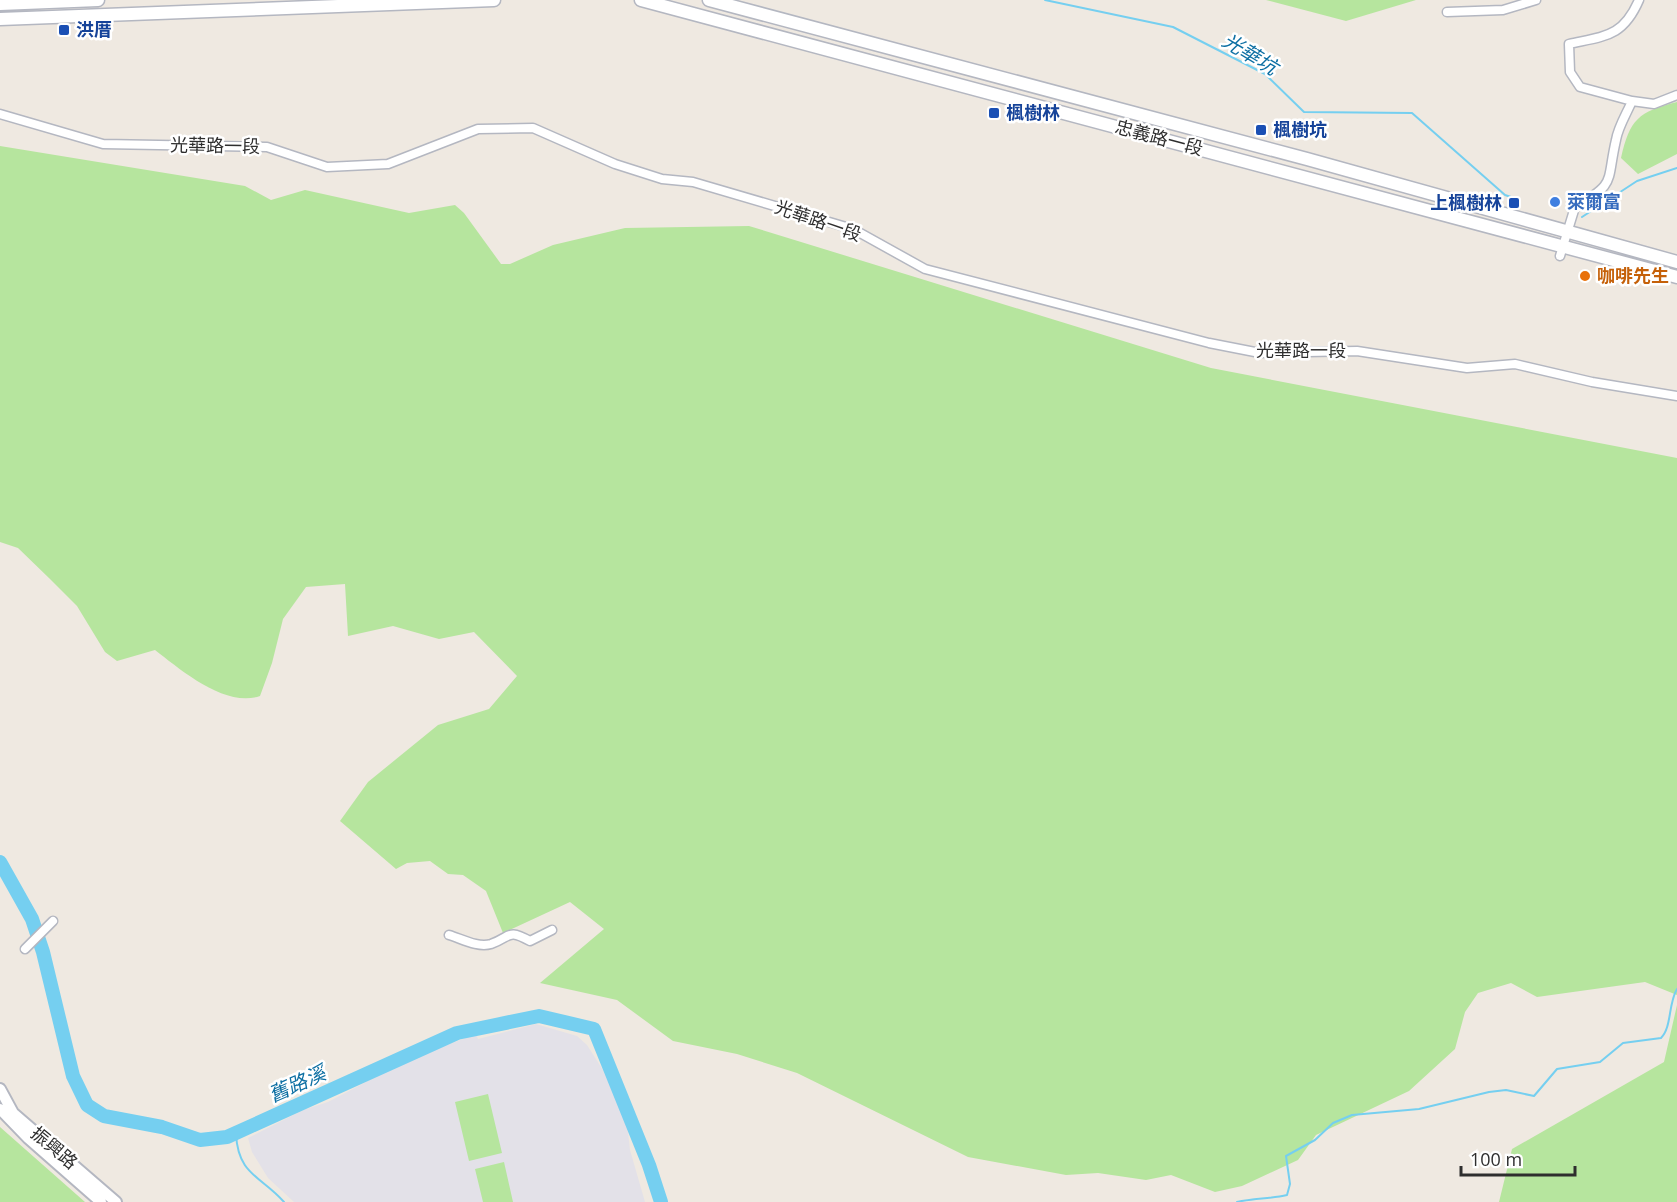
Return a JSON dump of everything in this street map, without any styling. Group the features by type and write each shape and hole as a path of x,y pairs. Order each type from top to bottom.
{"main road":[{"path":"0,4 98,0"},
{"path":"0,19 59,21 494,0"},
{"name":"忠義路一段","path":"641,0 1561,252 1677,278"},
{"name":"忠義路一段","path":"709,0 1307,156 1677,262"},
{"path":"58,1 59,21"},
{"path":"1019,104 1025,81"},
{"path":"1301,181 1307,156"}],"street":[{"path":"1447,12 1503,10 1536,0"},
{"path":"1639,0 1631,18 1616,32 1569,44 1570,72 1580,87 1632,101 1654,104 1677,95"},
{"path":"1561,252 1575,207 1598,193 1610,180 1616,139 1632,101"},
{"name":"光華路一段","path":"0,114 103,144 267,147 327,167 388,164 478,129 532,128 615,164 662,179 693,182 853,230 925,269 1209,343 1260,353 1357,351 1467,368 1515,364 1592,382 1677,396"},
{"path":"26,949 53,921"},
{"path":"449,935 475,944 490,944 510,933 530,941 552,930"},
{"name":"振興路","path":"0,1089 13,1113 116,1202"},
{"name":"振興路","path":"0,1109 27,1138 101,1202"}],"shaded area":[{"path":"536,1024 577,1036 587,1045 603,1070 627,1123 630,1150 645,1202 294,1202 268,1178 252,1152 248,1138 303,1110 328,1102 408,1060 476,1034 478,1039"}],"green space":[{"path":"1266,0 1416,0 1346,21"},
{"path":"1677,102 1677,154 1638,174 1621,158 1632,126 1653,109"},
{"path":"0,146 245,186 271,200 305,190 409,213 455,205 464,213 501,264 510,264 553,245 625,228 749,226 1211,368 1677,458 1677,995 1645,982 1537,997 1511,983 1478,993 1465,1012 1455,1049 1409,1091 1316,1135 1298,1160 1242,1186 1215,1192 1171,1175 1146,1180 1098,1173 1066,1175 968,1157 797,1073 737,1054 673,1041 617,1000 540,983 604,929 570,902 503,933 486,891 463,875 448,874 430,861 407,863 396,869 340,821 368,782 438,725 489,709 517,676 474,632 439,639 393,626 348,636 345,584 306,587 283,619 272,663 260,696 232,697 190,677 155,650 117,661 105,652 77,606 18,548 0,542"},
{"path":"1677,1005 1677,1202 1499,1202 1512,1149 1664,1062"},
{"path":"488,1094 502,1153 469,1161 455,1102"},
{"path":"0,1127 85,1202 0,1202"},
{"path":"504,1162 513,1202 483,1202 475,1169"}],"waterway":[{"name":"光華坑","path":"1045,0 1173,27 1265,74 1304,112 1412,113 1505,195 1514,198"},
{"name":"光華坑","path":"1582,217 1637,181 1677,168"},
{"name":"舊路溪","path":"0,862 32,919 43,952 73,1076 87,1105 104,1116 162,1127 200,1140 227,1137 457,1033 539,1016 594,1029 649,1165 661,1202"},
{"path":"1237,1202 1287,1195 1290,1184 1286,1156 1315,1140 1333,1123 1352,1115 1419,1109 1506,1090 1534,1096 1557,1069 1600,1062 1623,1043 1661,1038 1667,1028 1672,1001 1677,989"},
{"path":"236,1134 241,1158 246,1167 284,1202"}],"place":[{"name":"洪厝","path":"64,30"},
{"name":"楓樹林","path":"994,113"},
{"name":"楓樹坑","path":"1261,130"},
{"name":"萊爾富","path":"1555,202"},
{"name":"上楓樹林","path":"1514,203"},
{"name":"咖啡先生","path":"1585,276"}]}
